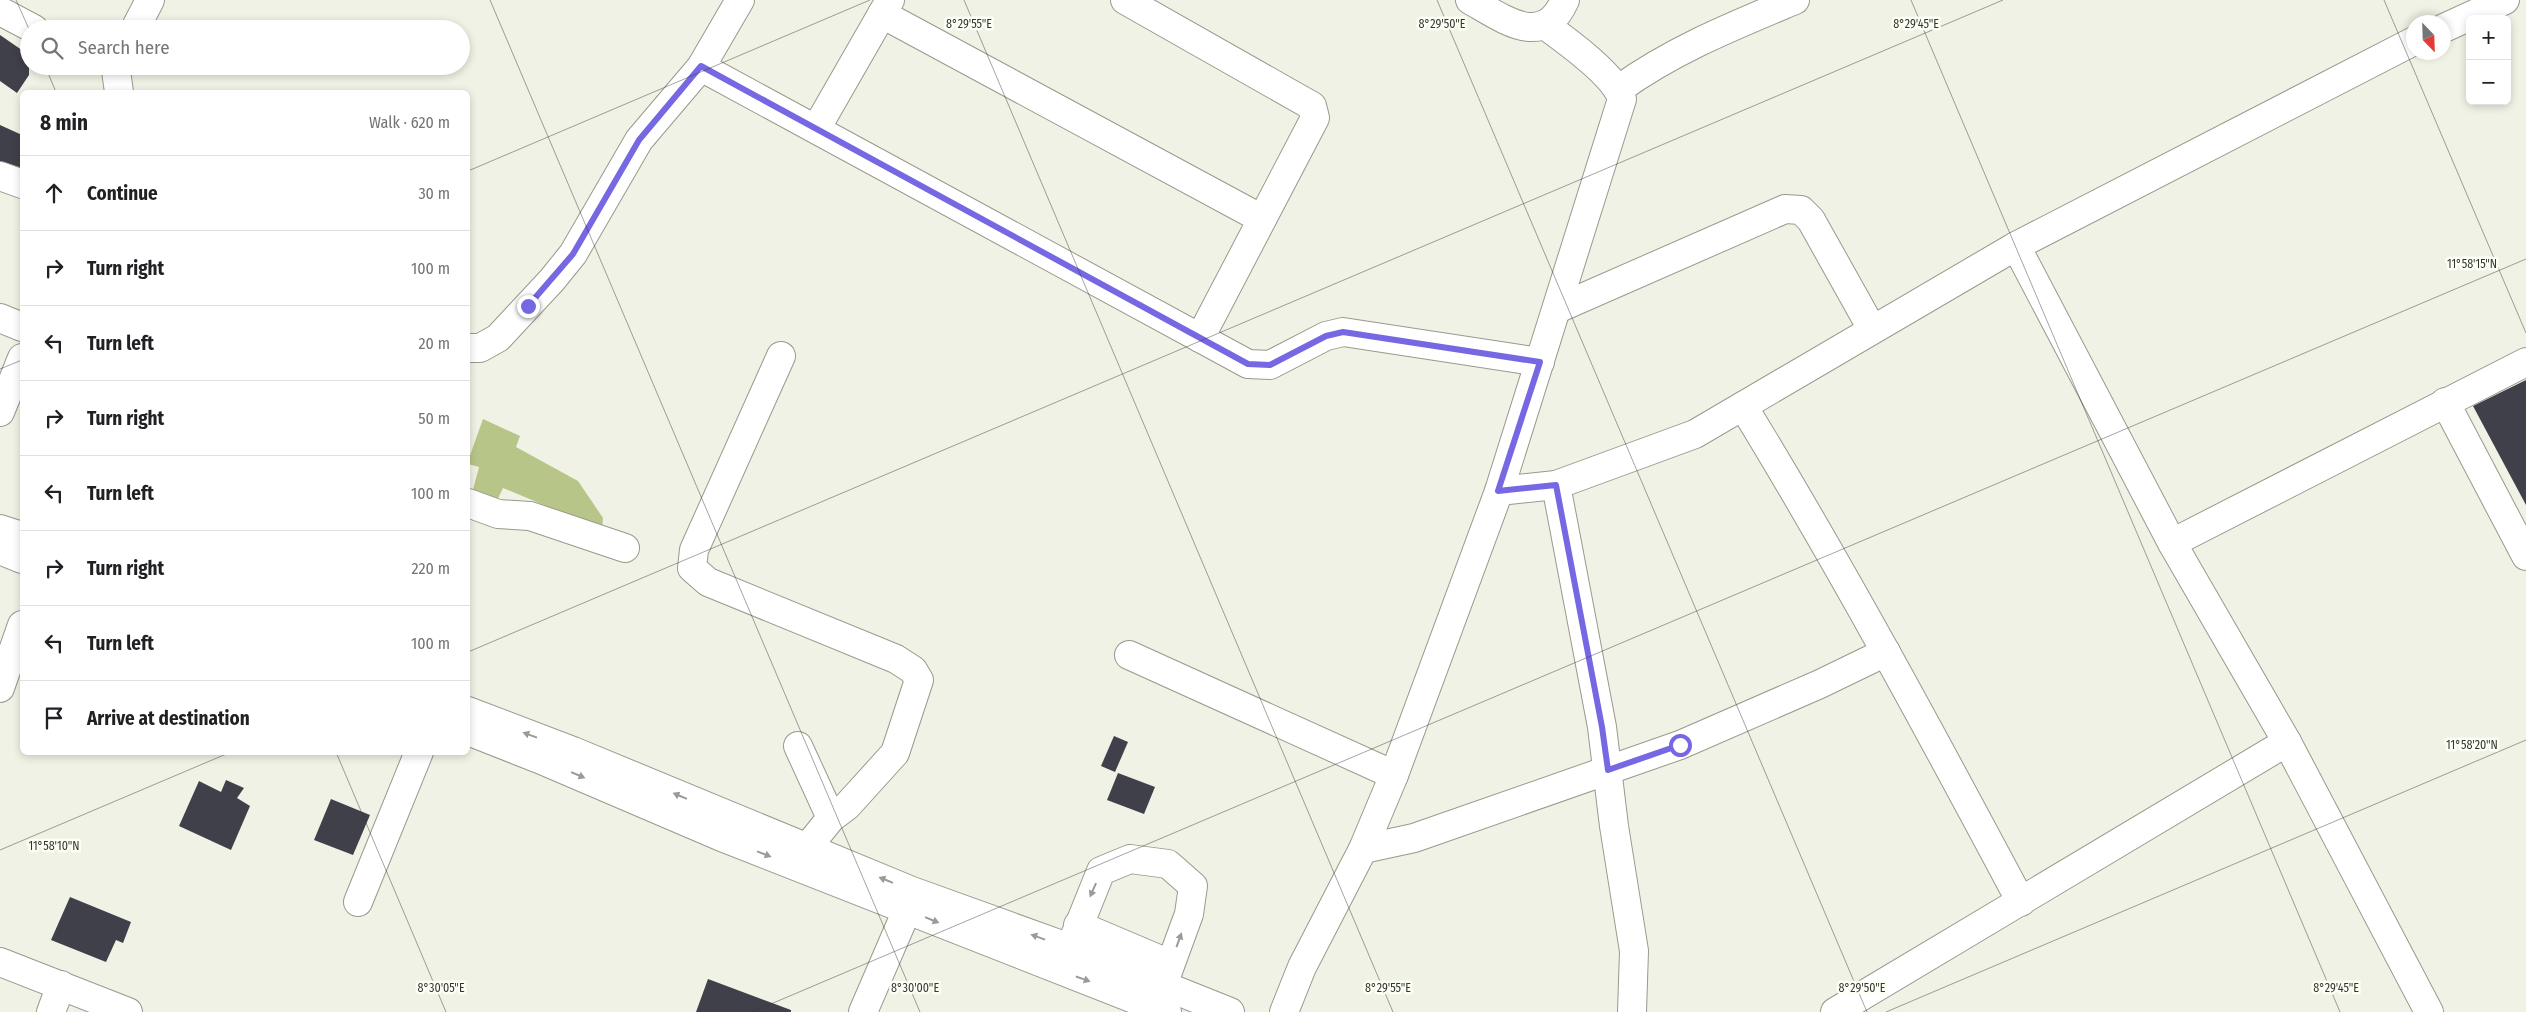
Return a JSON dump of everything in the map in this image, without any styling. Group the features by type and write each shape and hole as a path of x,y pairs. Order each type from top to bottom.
{"street":[{"path":"139,20 150,0"},
{"path":"470,348 480,348 498,338 552,280 573,254 639,140 701,66 740,0"},
{"path":"1125,0 1312,106 1316,113 1200,338"},
{"path":"1470,0 1504,20 1530,28 1546,26 1559,14 1565,0"},
{"path":"1619,89 1648,68 1678,51 1795,0"},
{"path":"2451,25 2505,0"},
{"path":"816,129 886,7 1262,219"},
{"path":"0,11 20,22"},
{"path":"1284,1012 1302,967 1363,849 1394,775 1498,491 1622,99 1619,89 1573,45 1546,26"},
{"path":"1498,491 1556,485 1694,434 2016,246 2406,45"},
{"path":"701,66 1248,364 1270,365 1326,336 1343,332 1540,362"},
{"path":"0,176 20,183"},
{"path":"1557,308 1785,209 1801,210 1811,220 1872,329"},
{"path":"2016,246 2172,543 2287,742 2429,1012"},
{"path":"0,318 20,326"},
{"path":"781,356 694,550 692,568 708,582 896,659 913,670 919,680 895,753 847,806 831,818 806,849"},
{"path":"2172,543 2256,502 2445,402 2526,362"},
{"path":"0,412 20,363"},
{"path":"2445,402 2526,556"},
{"path":"1744,406 1804,506 1886,652 2021,902"},
{"path":"1556,485 1602,727 1614,826 1634,951 1632,1012"},
{"path":"470,503 498,514 530,516 625,548"},
{"path":"0,528 20,535"},
{"path":"0,550 20,558"},
{"path":"0,688 20,631"},
{"path":"1363,849 1414,838 1680,745 1820,684 1886,652"},
{"path":"1129,655 1394,775"},
{"path":"470,712 573,751 722,826 907,910 1119,968 1166,975 1230,1012"},
{"path":"470,732 722,826 806,849 912,891 1074,936 1119,968 1166,1012"},
{"path":"1835,1012 2287,742"},
{"path":"798,746 831,818"},
{"path":"358,902 418,755"},
{"path":"1074,936 1101,871 1130,859 1168,864 1193,886 1189,914 1166,975"},
{"path":"863,1012 907,910"},
{"path":"0,962 128,1012"},
{"path":"51,1012 61,985"}],"green space":[{"path":"483,419 520,436 516,447 578,481 603,518 602,529 503,488 492,511 470,501 479,467 470,465 470,455"}],"building":[{"path":"0,35 20,49 20,75 29,75 17,93 0,81"},
{"path":"0,125 20,134 20,167 0,161"},
{"path":"2526,380 2526,505 2473,406"},
{"path":"1114,736 1128,742 1115,772 1101,766"},
{"path":"1118,773 1155,787 1144,814 1107,800"},
{"path":"226,780 244,788 237,798 250,806 231,850 179,826 199,781 221,792"},
{"path":"331,799 370,815 353,855 314,840"},
{"path":"70,897 131,922 123,943 116,940 106,962 51,940"},
{"path":"708,979 791,1010 791,1012 696,1012"}],"route":[{"path":"528,306 573,254 639,140 701,66 1248,364 1270,365 1326,336 1343,332 1540,362 1498,491 1556,485 1602,727 1608,770 1680,745"}]}
